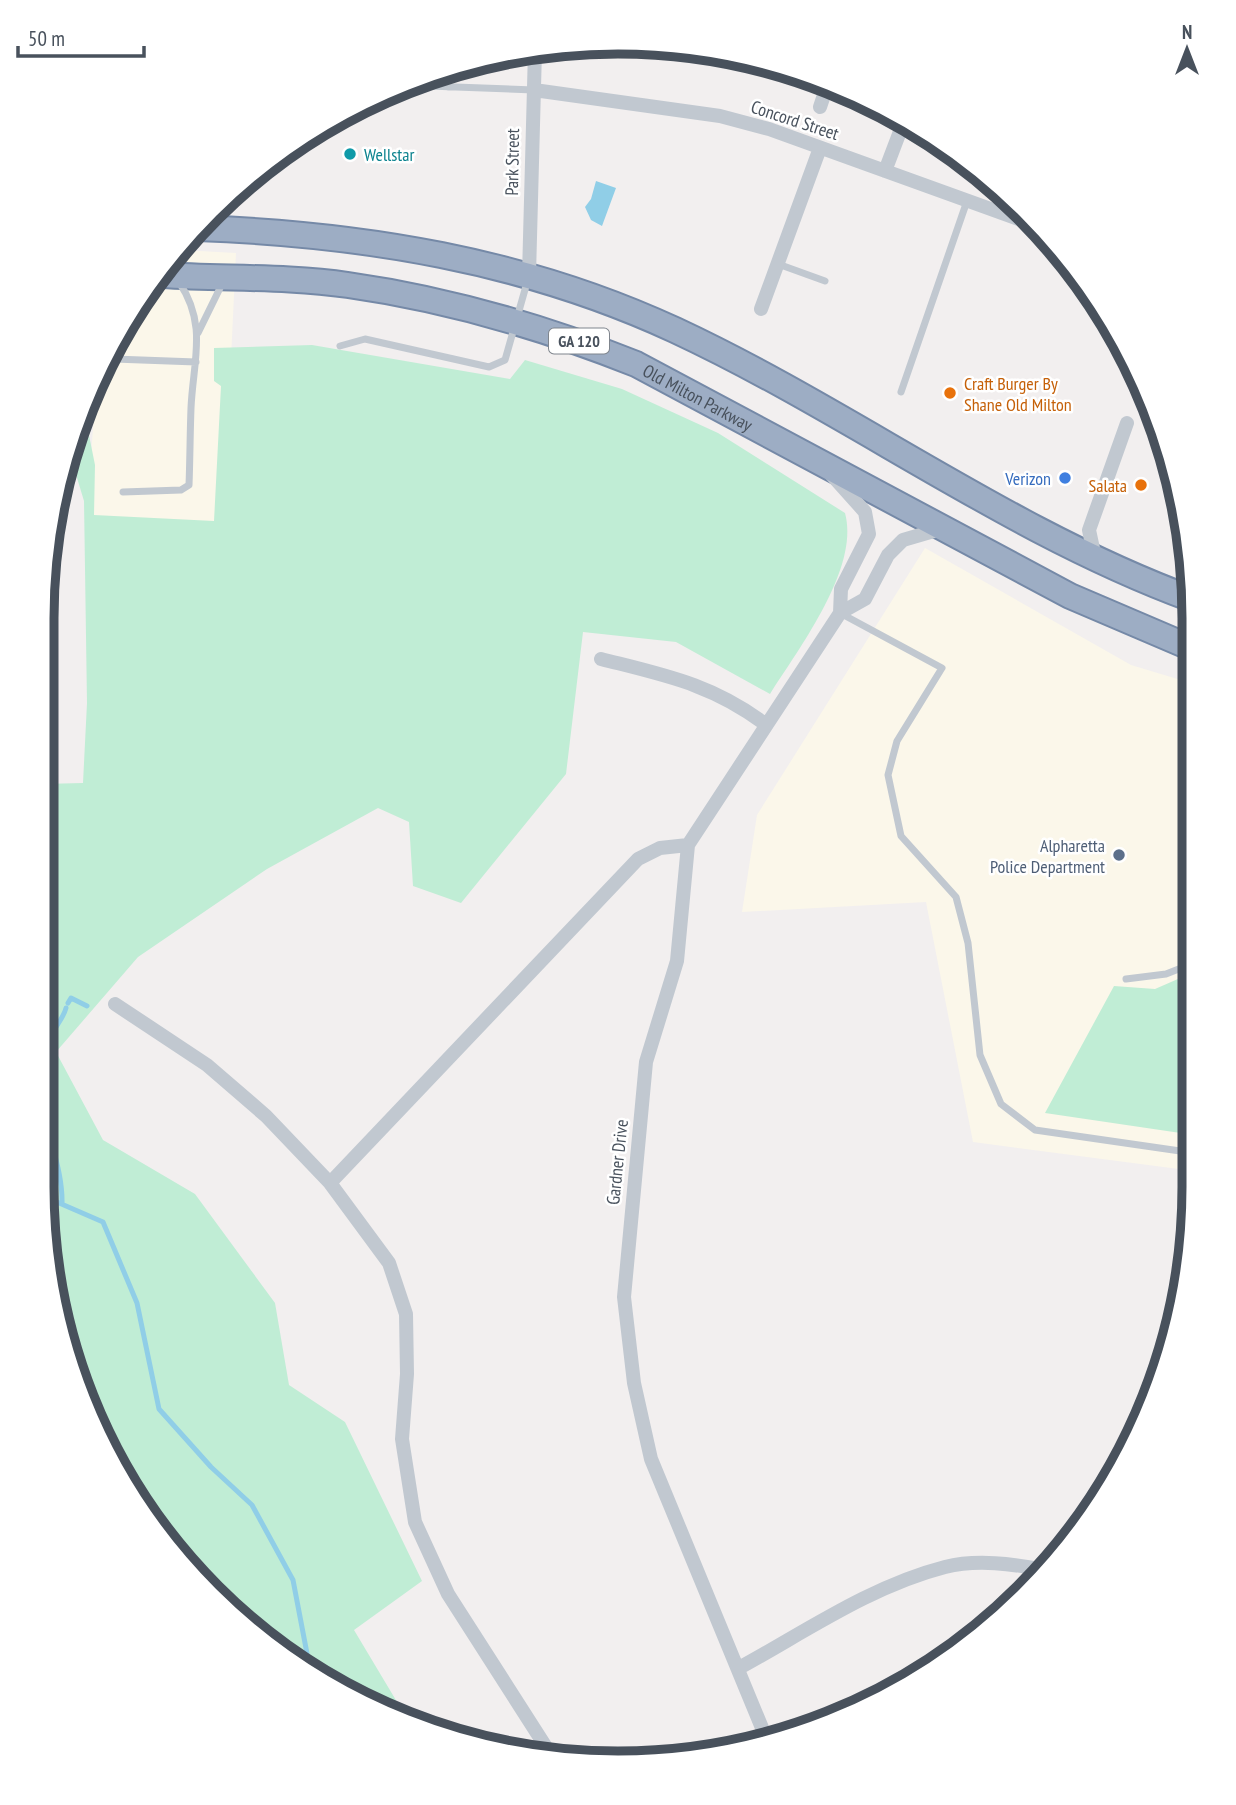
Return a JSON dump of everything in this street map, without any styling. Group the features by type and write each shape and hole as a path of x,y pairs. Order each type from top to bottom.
{"highway":[{"name":"GA 120","path":"210,229 356,239 464,258 600,298 675,330 1095,558 1181,595"},
{"name":"Old Milton Parkway","path":"171,275 347,285 425,298 571,338 636,364 1070,596 1182,644"}],"street":[{"name":"Park Street","path":"529,275 535,61"},
{"name":"Concord Street","path":"534,90 720,116 820,148 1016,218"},
{"path":"820,107 825,93"},
{"path":"885,171 900,130"},
{"path":"761,309 820,148"},
{"path":"1095,558 1089,530 1127,423"},
{"name":"Gardner Drive","path":"821,461 865,512 869,534 841,589 840,613"},
{"name":"Gardner Drive","path":"763,1732 651,1459 634,1383 624,1297 646,1062 677,961 688,845 840,613 865,599 888,555 903,540 945,528"},
{"path":"1057,537 1089,530"},
{"path":"601,659 697,683 745,708 765,724"},
{"path":"330,1183 638,859 660,848 688,845"},
{"path":"115,1004 207,1065 266,1116 330,1183 389,1263 406,1314 407,1374 402,1439 415,1522 448,1594 545,1746"},
{"path":"739,1668 888,1586 947,1567 1004,1563 1034,1568"}],"lane":[{"path":"448,81 448,87"},
{"path":"431,86 534,90"},
{"path":"901,392 967,200"},
{"path":"778,264 824,281"},
{"path":"340,346 365,339 489,367 505,360 529,275"},
{"path":"123,492 181,490 189,485 198,334 192,301 170,277"},
{"path":"198,334 211,302 226,278"},
{"path":"117,359 196,362"},
{"path":"840,613 942,668 897,741 888,775 901,836 956,897 968,943 980,1055 1002,1104 1035,1130 1182,1151"},
{"path":"1126,979 1166,974 1182,968"}],"shaded area":[{"path":"190,251 236,253 223,528 86,518 95,408 130,336 149,305"},
{"path":"925,548 1131,665 1182,680 1182,1169 973,1142 926,902 742,912 757,815"}],"green space":[{"path":"312,345 510,379 525,360 622,389 718,433 845,513 847,535 844,558 836,582 810,631 770,694 676,642 583,632 566,774 461,903 413,886 409,822 378,808 267,869 138,957 56,1052 103,1140 195,1194 275,1303 289,1385 345,1422 422,1581 354,1630 400,1707 336,1675 275,1634 219,1586 171,1530 130,1469 97,1403 73,1333 59,1261 54,1187 54,784 83,783 87,703 84,501 74,468 91,417 89,435 95,465 94,515 214,521 221,386 214,381 214,348"},
{"path":"1182,977 1182,1133 1045,1113 1114,986 1155,989"}],"water":[{"path":"596,181 616,188 602,226 591,220 585,207 591,199"}],"waterway":[{"path":"68,1003 71,998 87,1006"},
{"path":"54,1030 66,1008"},
{"path":"54,1153 60,1177 62,1204"},
{"path":"54,1201 103,1222 137,1303 159,1409 211,1467 252,1505 293,1580 308,1658"}],"place":[{"name":"Wellstar","path":"350,154"},
{"name":"Craft Burger By Shane Old Milton","path":"950,393"},
{"name":"Verizon","path":"1065,478"},
{"name":"Salata","path":"1141,485"},
{"name":"Alpharetta Police Department","path":"1119,855"}]}
